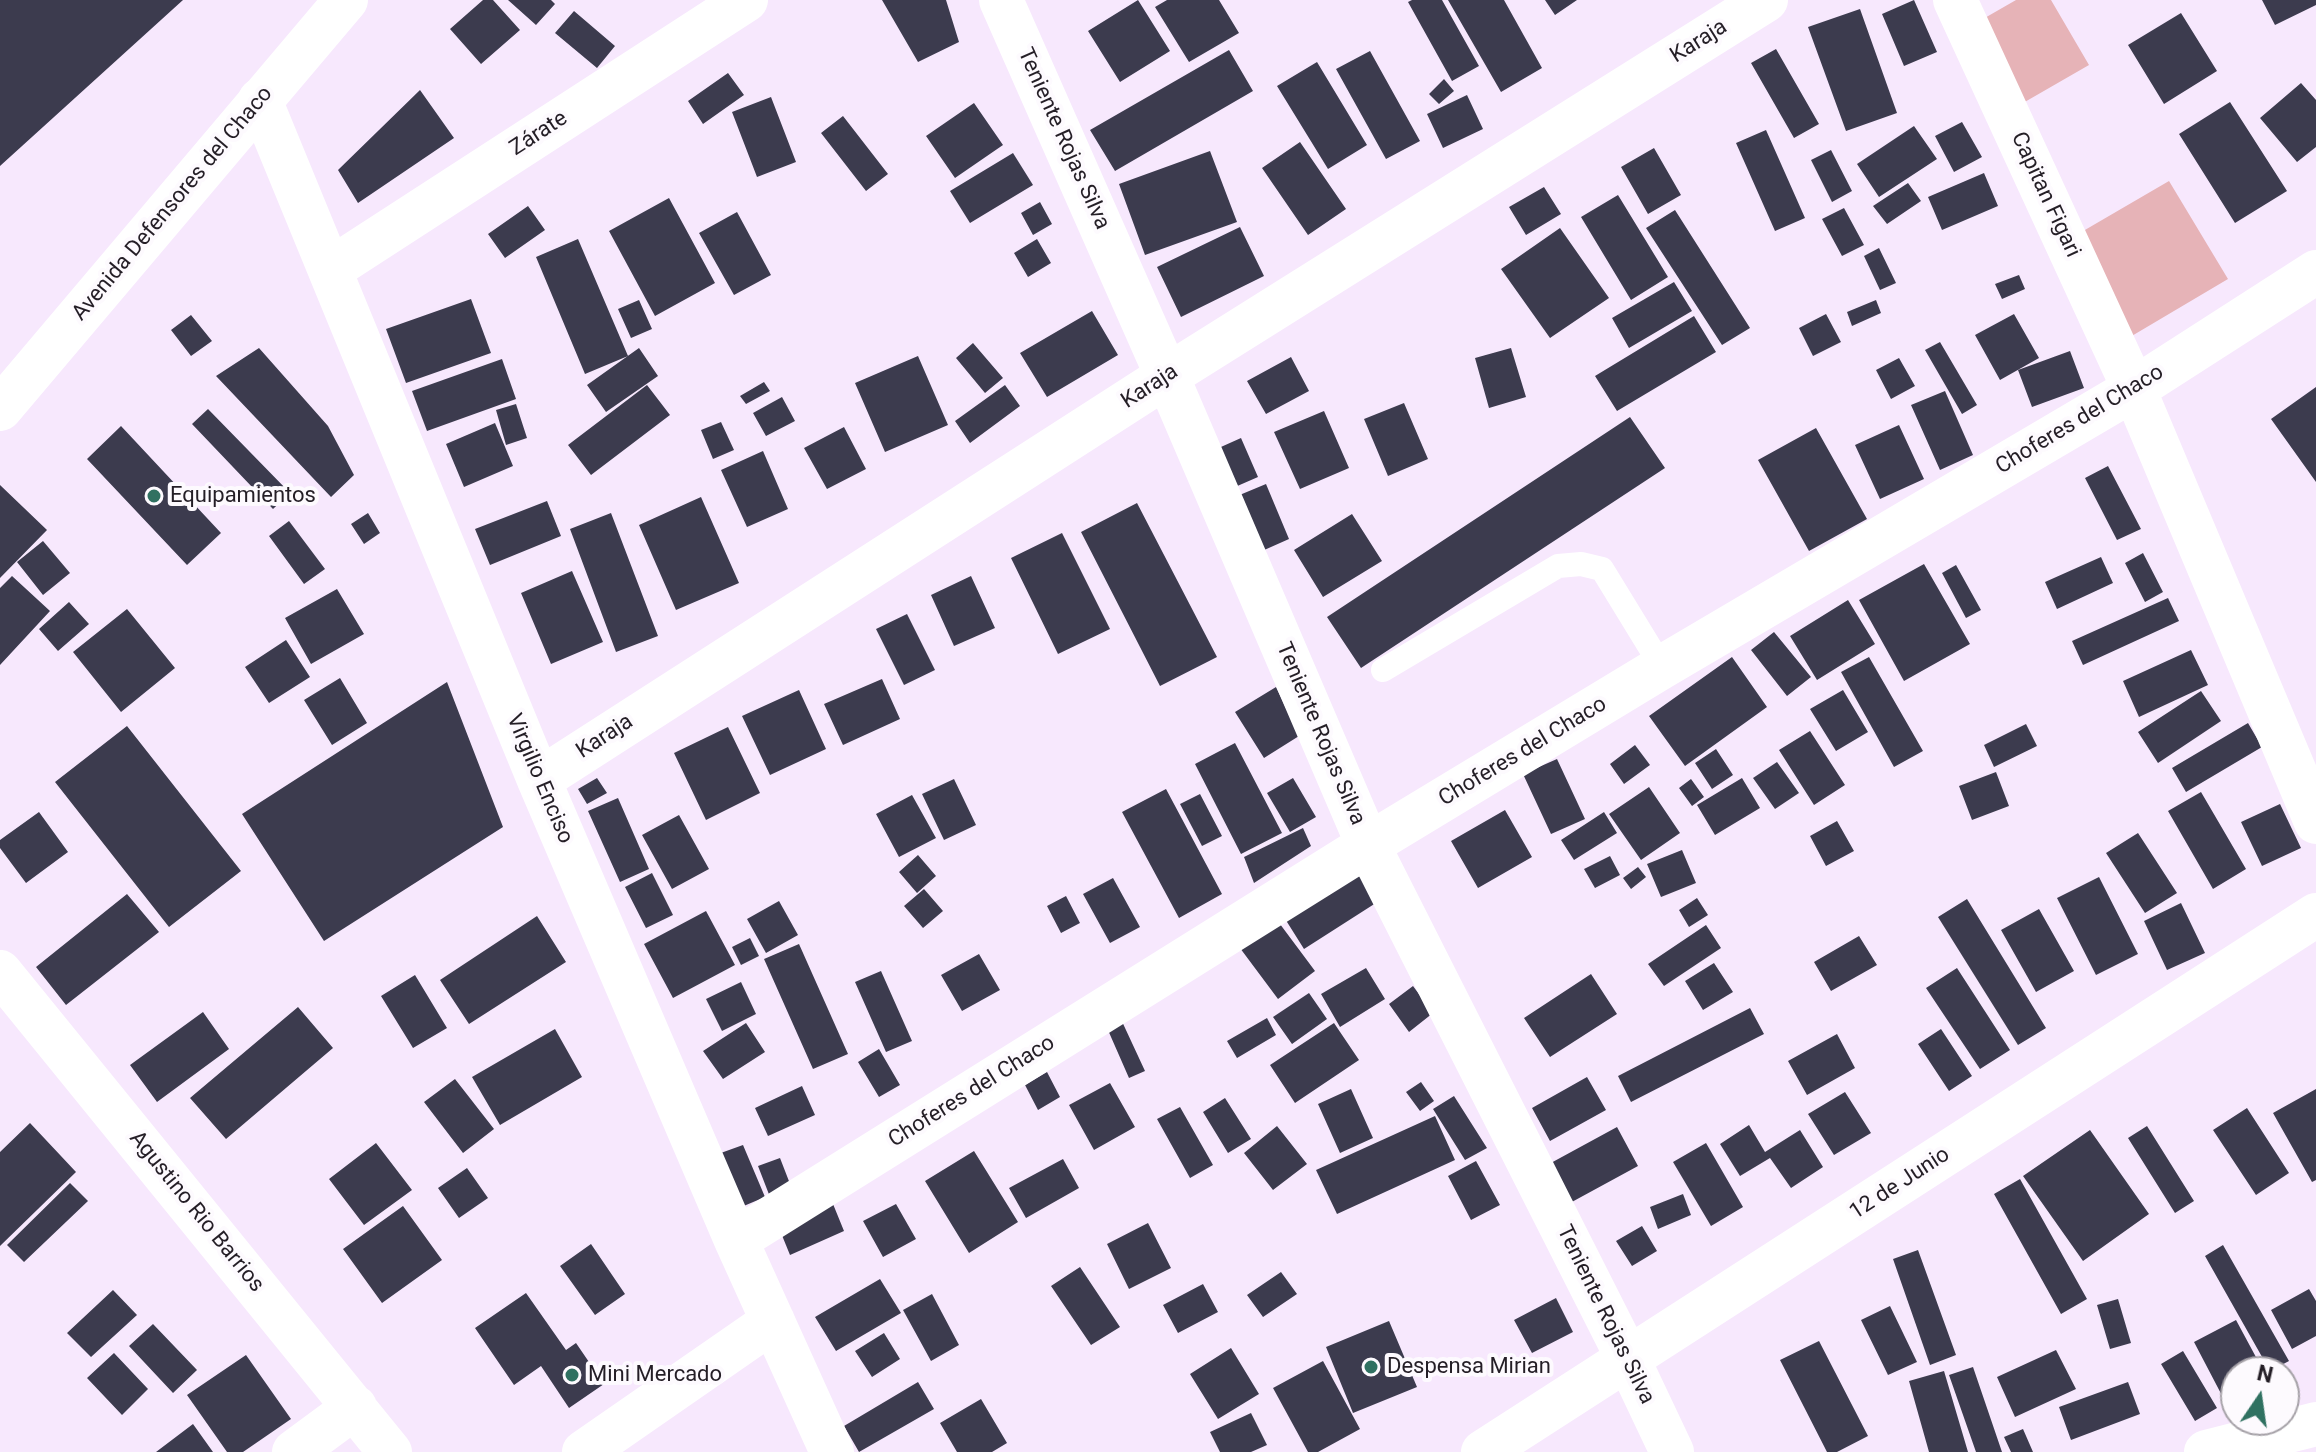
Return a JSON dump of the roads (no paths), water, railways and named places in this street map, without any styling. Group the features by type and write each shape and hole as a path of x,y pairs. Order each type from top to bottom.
{"street":[{"name":"Avenida Defensores del Chaco","path":"0,409 346,0"},
{"name":"Zárate","path":"331,269 746,0"},
{"name":"Teniente Rojas Silva","path":"1001,0 1167,376 1368,845 1672,1452"},
{"name":"Karaja","path":"539,780 1167,376 1766,0"},
{"name":"Capitan Figari","path":"1955,0 2134,389 2316,822"},
{"name":"Virgilio Enciso","path":"260,100 539,780 736,1240 832,1452"},
{"name":"Choferes del Chaco","path":"736,1240 1368,845 1662,667 2134,389 2316,272"},
{"name":"12 de Junio","path":"1483,1452 2316,915"},
{"name":"Agustino Rio Barrios","path":"0,972 390,1452"},
{"path":"584,1452 773,1321"},
{"path":"294,1452 355,1407"},
{"path":"2206,1452 2316,1424"}],"lane":[{"path":"1383,670 1558,566 1581,564 1602,569 1662,667"}],"place":[{"name":"Equipamientos","path":"154,496"},
{"name":"Despensa Mirian","path":"1371,1367"},
{"name":"Mini Mercado","path":"572,1375"}]}
